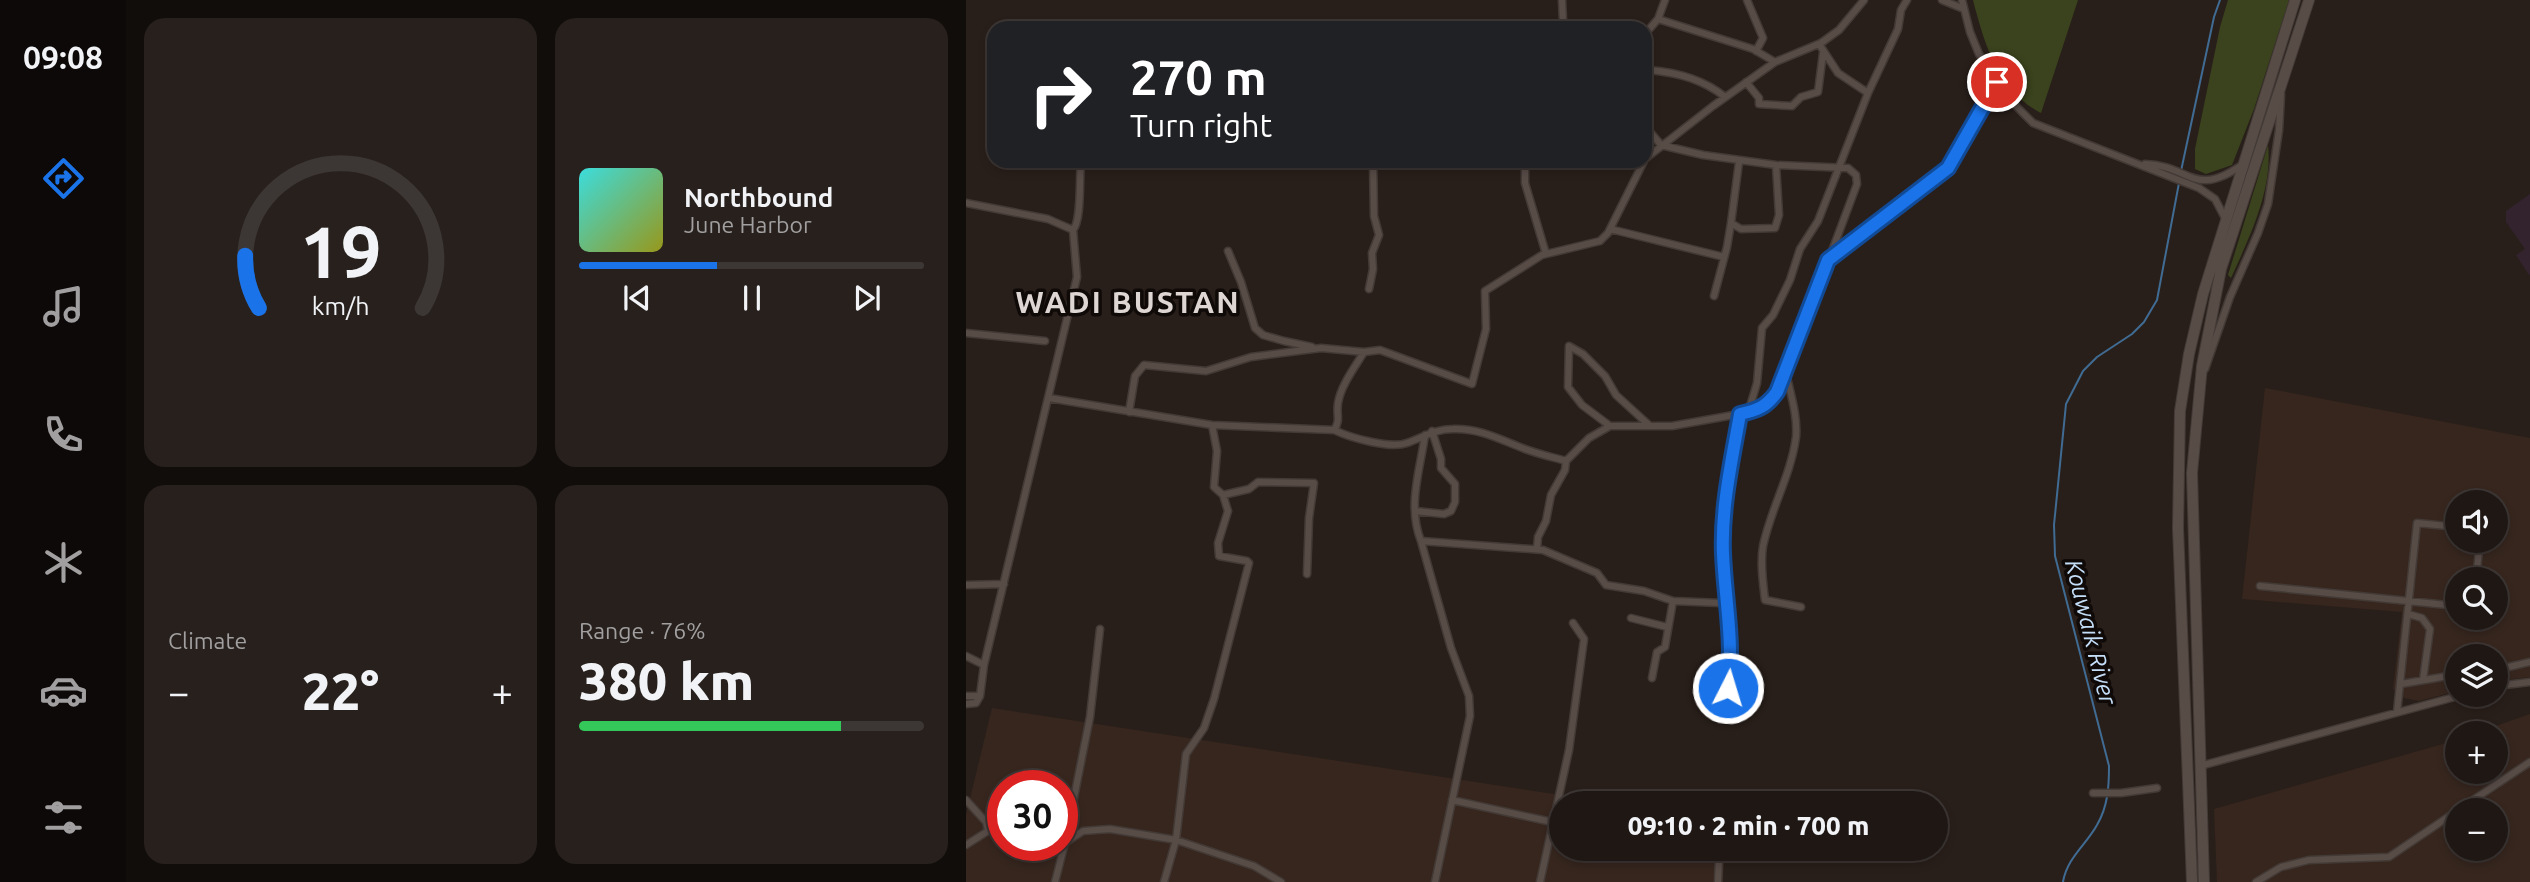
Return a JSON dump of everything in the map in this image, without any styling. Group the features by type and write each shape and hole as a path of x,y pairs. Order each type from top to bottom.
{"main road":[{"path":"2192,882 2178,528 2180,411 2189,354 2203,294 2295,0"},
{"path":"2204,882 2192,472 2200,384 2221,269 2309,0"}],"street":[{"path":"1562,0 1563,21"},
{"path":"1652,26 1658,19 1665,0"},
{"path":"1747,0 1763,38 1756,51"},
{"path":"1652,153 1775,62 1819,44 1839,30 1864,0"},
{"path":"1713,687 1728,688 1731,662 1723,553 1726,503 1744,414 1757,383 1762,328 1773,315 1790,280 1800,249 1818,221 1868,93 1898,29 1901,10 1907,0"},
{"path":"1942,0 1964,9"},
{"path":"1962,0 1979,54 2004,94 2033,123 2198,184 2215,199 2225,218"},
{"path":"1658,19 1756,51 1775,62"},
{"path":"1819,44 1838,74 1868,93"},
{"path":"1746,82 1759,98 1759,104 1792,106 1801,97 1818,92 1823,51"},
{"path":"1652,71 1684,76 1710,85 1725,97"},
{"path":"1828,260 1948,168 1997,82"},
{"path":"2200,384 2267,204 2279,130 2281,85"},
{"path":"1537,549 1551,495 1565,470 1566,461 1589,438 1610,426 1672,426 1744,414 1768,405 1786,371 1857,184 1856,175 1840,167 1739,162 1661,145 1652,134"},
{"path":"1714,296 1731,223 1739,162"},
{"path":"1731,223 1741,229 1775,228 1779,215 1776,165"},
{"path":"2198,184 2226,177 2243,165"},
{"path":"1073,230 1080,217 1078,185 1081,168"},
{"path":"1369,289 1373,269 1372,253 1379,235 1374,216 1373,168"},
{"path":"1525,168 1525,183 1546,254"},
{"path":"1228,251 1255,328 1263,335 1321,348 1364,352 1380,350 1472,384 1486,330 1485,291 1546,254 1600,241 1610,229 1641,168"},
{"path":"966,203 1048,219 1073,230"},
{"path":"1610,229 1724,257"},
{"path":"966,704 976,703 980,696 984,665 1077,277 1073,230"},
{"path":"966,333 1045,341"},
{"path":"1610,426 1582,405 1568,387 1569,346 1583,354 1605,376 1616,395 1650,426"},
{"path":"1129,412 1135,376 1144,365 1206,371 1251,358 1321,348"},
{"path":"1334,430 1340,423 1338,403 1344,386 1364,352"},
{"path":"1786,371 1797,434 1788,476 1771,516 1763,548 1763,585 1765,600 1801,607"},
{"path":"1049,398 1212,425 1334,430 1350,437 1393,444 1405,444 1432,431 1454,428 1485,432 1525,449 1566,461"},
{"path":"1164,882 1176,840 1186,754 1204,728 1214,699 1249,564 1247,561 1219,556 1218,543 1228,511 1223,495 1214,487 1217,451 1212,425"},
{"path":"1415,511 1444,514 1451,511 1455,502 1455,484 1441,468 1441,459 1432,431"},
{"path":"1424,435 1415,490 1415,527 1451,648 1469,696 1469,716 1436,882"},
{"path":"1223,495 1249,489 1258,482 1314,483 1309,518 1307,574"},
{"path":"2397,712 2417,523 2445,526"},
{"path":"1421,541 1537,549 1597,573 1606,585 1673,601 1721,603 1727,600"},
{"path":"966,584 1004,584"},
{"path":"2260,586 2445,605"},
{"path":"1652,678 1657,652 1665,647 1673,601"},
{"path":"2408,614 2422,618 2430,629 2423,680"},
{"path":"1631,618 1667,627"},
{"path":"1560,791 1569,750 1584,639 1573,622"},
{"path":"1078,777 1090,717 1100,629"},
{"path":"966,656 984,665"},
{"path":"2508,667 2530,662"},
{"path":"2401,684 2445,678"},
{"path":"2508,685 2530,682"},
{"path":"966,696 980,696"},
{"path":"2200,766 2445,699"},
{"path":"2477,798 2530,762"},
{"path":"2096,793 2122,793 2157,788"},
{"path":"966,800 986,822 988,831 966,845"},
{"path":"1452,800 1549,821"},
{"path":"2256,882 2281,867 2309,860 2389,857 2445,820"},
{"path":"1078,834 1083,831 1110,829 1176,840 1254,866 1281,882"},
{"path":"1540,882 1549,840"},
{"path":"1055,882 1060,861"},
{"path":"1718,882 1719,861"}],"shaded area":[{"path":"2530,194 2529,275 2516,255 2525,249 2506,222 2506,211"},
{"path":"2265,388 2530,438 2530,677 2508,680 2508,644 2445,644 2445,694 2419,701 2404,698 2393,689 2402,612 2242,599"},
{"path":"992,708 1549,793 1549,861 1724,861 1723,882 966,882 966,815"},
{"path":"2530,714 2530,882 2217,882 2214,809 2445,743 2445,784 2508,784 2508,722"}],"green space":[{"path":"1973,0 2078,0 2041,113 2026,104 2003,79 1988,49"},
{"path":"2228,0 2289,0 2254,109 2232,165 2206,174 2195,169 2195,149"},
{"path":"2268,145 2269,162 2263,196 2252,230 2231,278 2228,275"}],"waterway":[{"name":"Kouwaik River","path":"2181,171 2220,0"},
{"name":"Kouwaik River","path":"2063,882 2068,866 2093,832 2104,811 2109,766 2055,556 2054,525 2066,404 2083,371 2097,357 2132,334 2144,322 2157,300 2179,183"}],"district":[{"name":"WADI BUSTAN","path":"1128,302"}],"route":[{"path":"1728,688 1731,662 1723,553 1729,473 1740,414 1768,405 1777,392 1828,260 1948,168 1997,82"}]}
